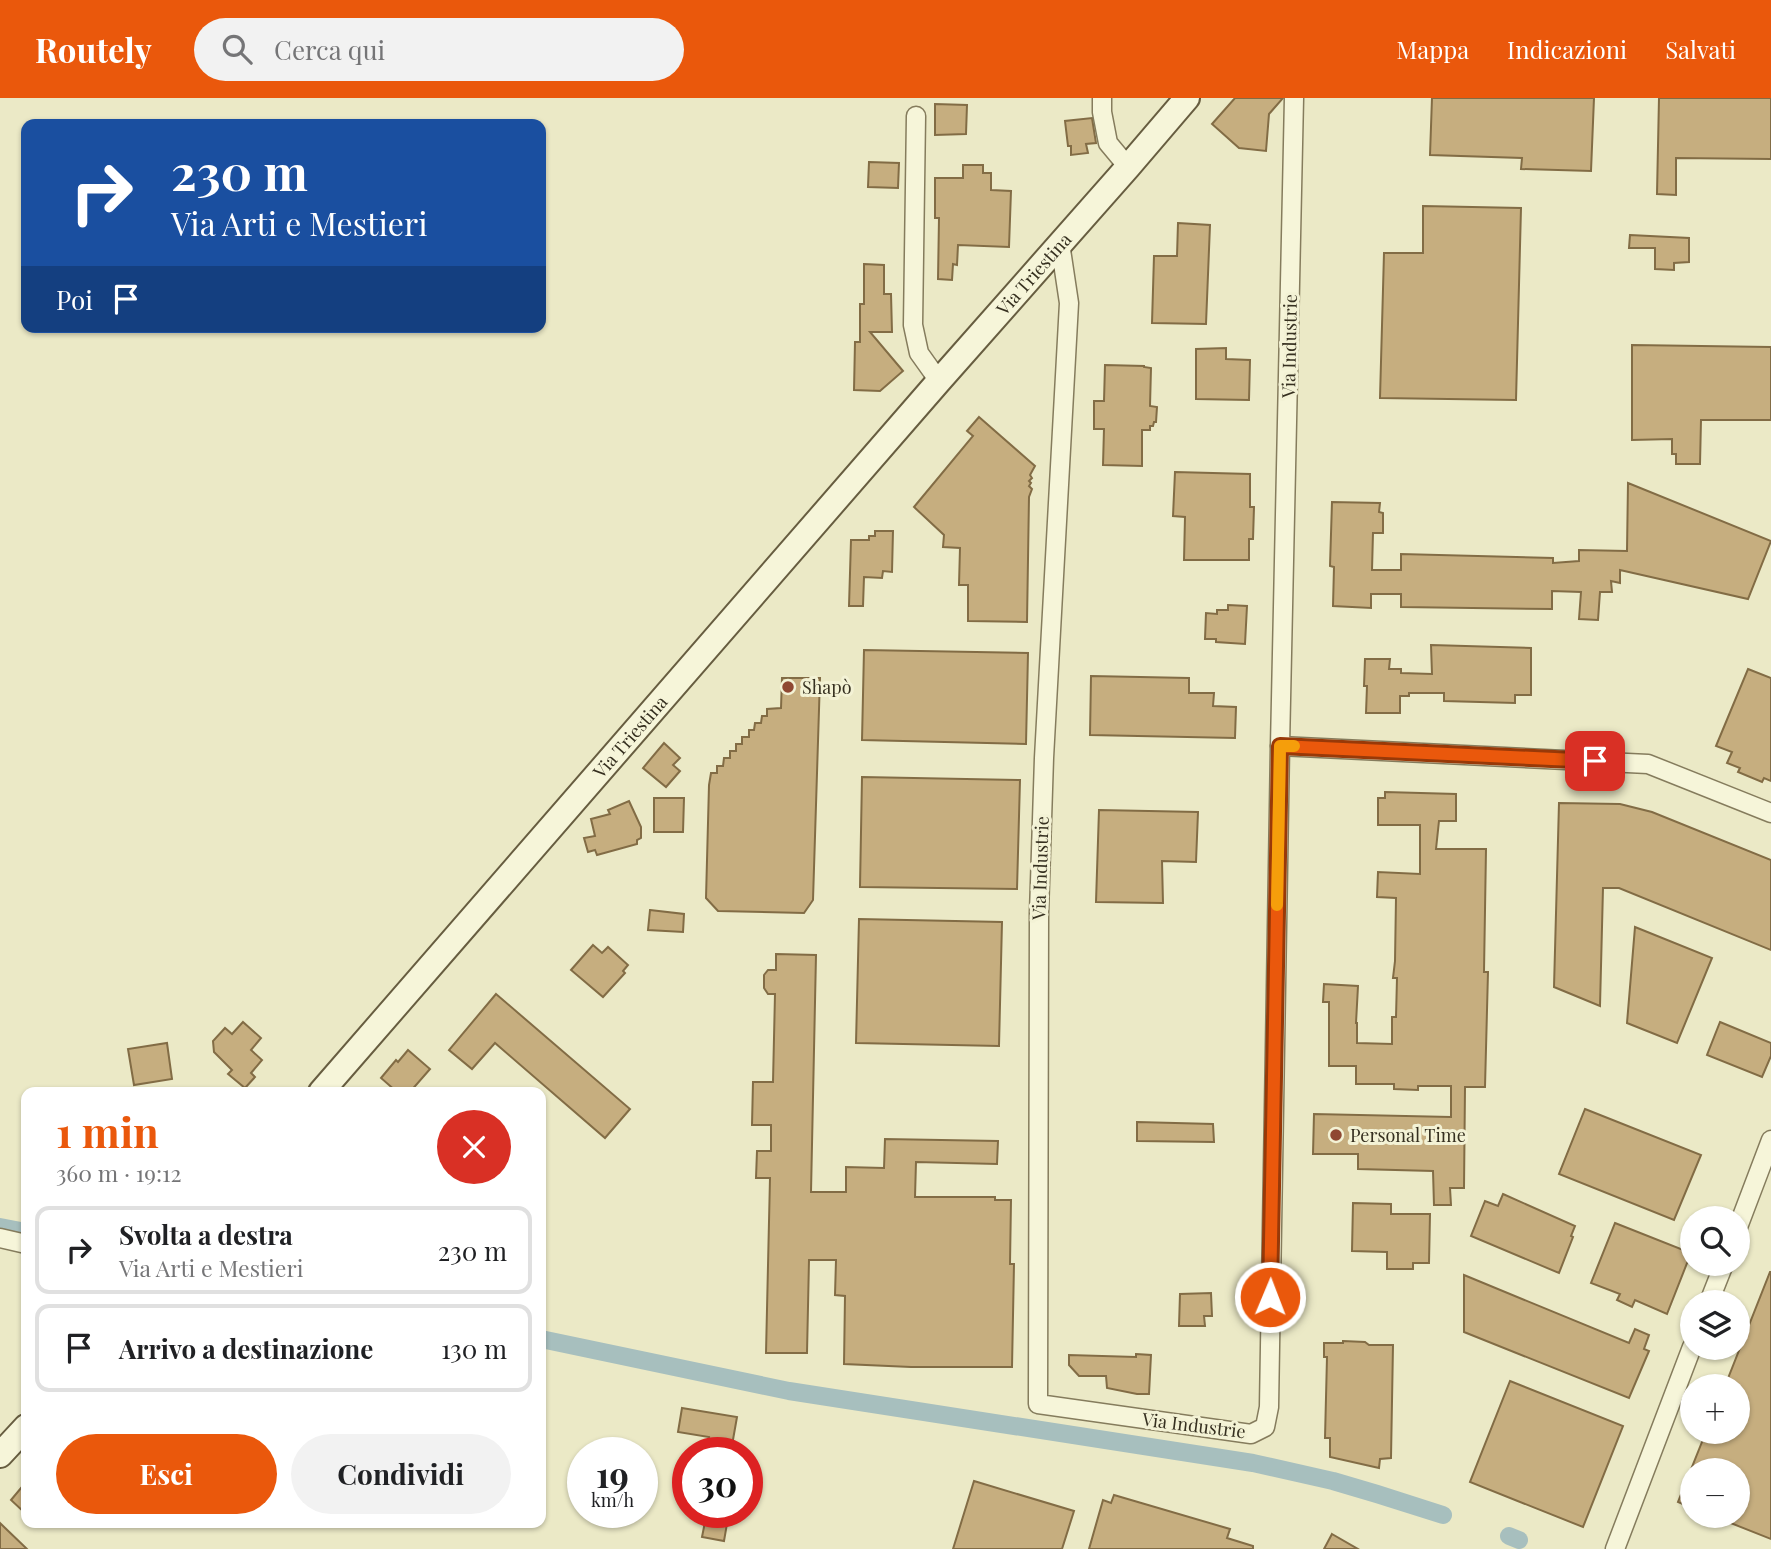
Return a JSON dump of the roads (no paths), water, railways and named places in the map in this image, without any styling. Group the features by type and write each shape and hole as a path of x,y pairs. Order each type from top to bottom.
{"main road":[{"name":"Via Triestina","path":"325,1087 1187,98"},
{"path":"0,1455 21,1432"}],"street":[{"path":"1102,98 1108,143 1129,167"},
{"name":"Via Industrie","path":"1060,243 1069,303 1044,758 1039,913 1038,1404 1251,1434 1265,1427 1269,1407 1294,98"},
{"path":"916,116 913,325 919,353 939,381"},
{"path":"1280,746 1647,764 1771,813"},
{"path":"1746,1206 1771,1140"},
{"path":"0,1238 21,1243"},
{"path":"1615,1549 1687,1360"}],"waterway":[{"path":"0,1227 21,1231"},
{"path":"546,1340 789,1391 1253,1463 1333,1481 1443,1515"},
{"path":"1509,1536 1519,1540"}],"place":[{"name":"Shapò","path":"788,687"},
{"name":"Personal Time","path":"1336,1135"}]}
